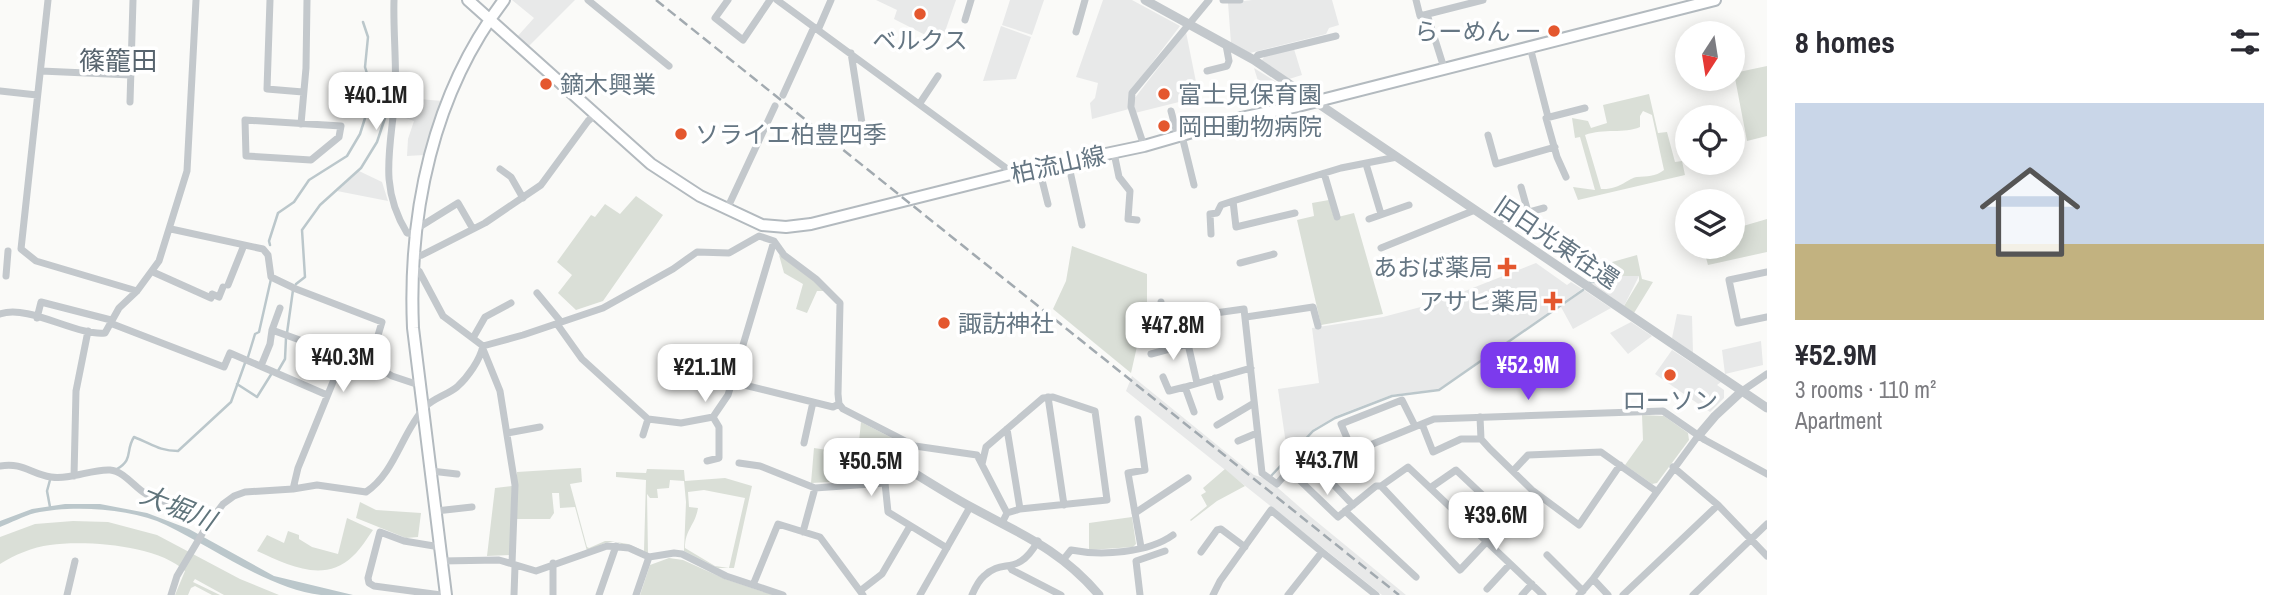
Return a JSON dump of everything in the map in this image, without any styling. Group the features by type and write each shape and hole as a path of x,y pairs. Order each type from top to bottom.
{"main road":[{"name":"柏流山線","path":"468,0 658,168 700,196 761,230 811,224 1009,174 1114,153 1241,118 1715,0"},
{"path":"443,595 440,547 414,328 412,263 415,230 427,165 440,121 463,66 489,20 504,0"}],"street":[{"path":"21,249 48,0"},
{"path":"130,102 133,0"},
{"path":"0,314 13,311 105,333 119,308 153,272 171,229 187,171 196,0"},
{"path":"270,0 267,89 303,92"},
{"path":"301,124 306,68 307,0"},
{"path":"394,0 395,99 390,133 389,191 407,233 458,203 473,229"},
{"path":"588,0 669,66"},
{"path":"728,0 715,18 743,40 770,0"},
{"path":"777,0 790,3 816,28 920,103 1009,174"},
{"path":"783,95 831,0"},
{"path":"965,20 971,0"},
{"path":"1076,32 1085,0"},
{"name":"旧日光東往還","path":"1145,0 1254,60 1767,408"},
{"path":"1144,145 1131,107 1132,93 1209,0"},
{"path":"1223,0 1240,0"},
{"path":"1416,0 1420,16 1450,4 1483,0"},
{"path":"1427,14 1444,68"},
{"path":"1254,60 1258,55 1336,36"},
{"path":"1207,71 1227,66 1229,61 1226,45"},
{"path":"1530,47 1548,117 1546,118 1566,177"},
{"path":"851,53 864,136 879,134"},
{"path":"41,71 131,75"},
{"path":"920,103 938,76"},
{"path":"0,91 37,96"},
{"path":"727,209 775,106"},
{"path":"1548,117 1585,108"},
{"path":"1171,111 1194,186"},
{"path":"514,595 515,485 500,391 483,347 443,316 412,263 422,255 473,229 541,185 587,121 596,114"},
{"path":"245,120 301,124 341,126 340,137 310,160 246,156 245,120"},
{"path":"1488,135 1496,164 1555,147"},
{"path":"1114,153 1119,177 1130,191 1128,219 1138,220"},
{"path":"1211,234 1210,214 1217,213 1221,205 1324,173 1396,157"},
{"path":"1068,162 1082,225"},
{"path":"1366,164 1381,214"},
{"path":"1039,168 1048,204"},
{"path":"500,169 511,177 523,198"},
{"path":"1324,173 1337,217"},
{"path":"1521,187 1528,212"},
{"path":"1233,201 1236,227 1295,213"},
{"path":"1369,219 1409,205"},
{"path":"1492,222 1544,208"},
{"path":"1381,248 1475,210"},
{"path":"171,229 263,249 268,255 271,277 382,322 370,362"},
{"path":"171,595 177,576 207,526 223,504 234,496 261,490 328,484 366,492 383,475 412,423 424,408 457,387 473,368 483,347 559,323 622,299 696,252 729,253 761,230 840,303 839,404 843,409 915,446 976,454 1007,513"},
{"path":"537,293 582,359 648,419 681,423 713,418 728,395 774,241"},
{"path":"153,272 211,298 212,294 219,297 244,245"},
{"path":"6,276 4,250 21,249 36,261 137,291"},
{"path":"1240,263 1274,254"},
{"path":"1767,272 1729,280 1738,323 1767,317"},
{"path":"37,318 41,302 111,322 223,368 230,353 327,395"},
{"path":"1161,302 1161,321"},
{"path":"473,338 485,317 511,303"},
{"path":"1245,317 1313,307 1318,326"},
{"path":"261,366 280,308"},
{"path":"1157,337 1158,321 1244,309 1262,473 1277,484 1289,470 1338,517 1376,486 1381,486 1408,467 1543,595"},
{"path":"272,330 344,356"},
{"path":"74,476 76,391 88,331"},
{"path":"1151,354 1188,344 1197,383"},
{"path":"292,489 346,350 366,356 370,362 392,376 413,383 421,382"},
{"path":"1163,377 1169,391 1251,368"},
{"path":"1547,555 1581,593 1698,436 1723,408 1767,374"},
{"path":"1215,378 1220,397"},
{"path":"732,382 833,407 839,404"},
{"path":"1185,387 1194,412"},
{"path":"1048,397 1063,505"},
{"path":"982,464 986,447 1043,398 1053,397 1095,411 1107,500 1020,509 1007,513 1002,523"},
{"path":"1481,439 1461,439 1433,452 1418,425 1402,400 1341,424 1353,452 1418,425 1434,419 1663,411 1698,436 1767,474"},
{"path":"804,443 813,402"},
{"path":"1217,425 1254,403"},
{"path":"1480,417 1481,439 1532,490 1579,525 1620,466"},
{"path":"707,461 719,458 719,427 713,418"},
{"path":"643,435 648,419"},
{"path":"1138,419 1145,470 1128,472 1135,513 1140,595"},
{"path":"508,433 540,426"},
{"path":"1007,429 1020,509"},
{"path":"1238,441 1257,433"},
{"path":"899,440 896,460 899,468"},
{"path":"846,451 870,454 897,450"},
{"path":"1513,471 1528,455 1601,452 1656,491"},
{"path":"0,466 13,463 51,477 117,471 146,495 194,512 205,519 207,526"},
{"path":"739,463 760,466 815,488 885,482 899,468 906,468 970,507 1038,541 1063,560 1099,595"},
{"path":"1300,480 1314,464 1353,505"},
{"path":"1673,467 1718,505 1767,556"},
{"path":"1381,486 1461,570 1508,519 1455,470 1430,488"},
{"path":"431,471 457,474"},
{"path":"1135,513 1188,478"},
{"path":"885,482 888,512 947,548"},
{"path":"803,532 815,488"},
{"path":"1623,595 1718,505"},
{"path":"436,511 472,507"},
{"path":"920,595 970,507"},
{"path":"1213,595 1271,510 1376,595"},
{"path":"1346,511 1416,577"},
{"path":"752,585 778,524 820,537 862,593 882,574 910,526"},
{"path":"1693,595 1767,524"},
{"path":"1201,552 1217,530 1221,529 1245,547"},
{"path":"440,547 404,541 380,532 368,581 374,586 443,595"},
{"path":"1063,560 1071,550 1084,552 1138,549 1167,539 1173,534"},
{"path":"975,594 983,577 990,571 1010,567 1030,555 1038,541"},
{"path":"441,561 499,560 536,571 607,546 616,546 629,548 649,558 682,554 726,576 783,595"},
{"path":"599,595 616,546"},
{"path":"1136,561 1165,551"},
{"path":"1292,594 1322,552"},
{"path":"636,595 649,558"},
{"path":"67,595 75,561"},
{"path":"553,563 553,595"},
{"path":"1487,589 1510,564"},
{"path":"1010,567 1061,595"},
{"path":"1593,579 1608,595"},
{"path":"1522,595 1532,584"}],"shaded area":[{"path":"512,0 575,0 527,48 516,38 534,18"},
{"path":"876,0 956,0 941,43 894,19 897,10"},
{"path":"1010,0 1044,0 1032,35 1002,25"},
{"path":"1103,0 1132,0 1180,26 1130,92 1129,109 1092,119 1090,103 1095,98 1098,83 1076,77"},
{"path":"1252,0 1332,0 1339,25 1329,28 1326,34 1250,53 1231,43 1228,3"},
{"path":"1001,26 1031,37 1016,79 983,81"},
{"path":"1186,32 1199,97 1135,113 1134,99"},
{"path":"1294,49 1302,75 1289,79 1262,60 1265,56"},
{"path":"1767,66 1767,136 1747,141 1745,105 1740,105 1737,91 1745,91 1745,71"},
{"path":"1254,68 1294,93 1296,99 1266,107"},
{"path":"1649,94 1658,133 1667,132 1675,162 1675,175 1685,175 1578,200 1573,187 1595,190 1580,137 1575,138 1572,118 1588,121 1591,128 1607,123 1603,105","holes":["1643,111 1652,115 1664,170 1654,175 1634,178 1613,188 1601,189 1585,135 1640,127"]},
{"path":"396,97 442,101 424,155 407,156 408,139 414,121 394,114"},
{"path":"359,171 382,182 388,201 337,191"},
{"path":"636,196 663,215 603,301 576,310 558,293 572,275 557,262 591,215 595,217 605,204 620,214"},
{"path":"1329,200 1334,218 1354,213 1383,314 1321,325 1297,220 1314,216 1312,203"},
{"path":"1767,219 1767,252 1745,257 1745,225"},
{"path":"1072,246 1147,274 1147,302 1131,373 1053,309 1066,281"},
{"path":"779,255 816,278 826,291 817,291 807,313 796,309 803,284 784,273"},
{"path":"1637,255 1642,279 1653,282 1634,313 1624,306 1639,281 1639,276 1610,276 1605,264"},
{"path":"1706,259 1735,259 1708,265"},
{"path":"1536,263 1567,285 1571,282 1582,289 1439,389 1391,395 1336,416 1314,429 1288,458 1278,389 1319,383 1312,328 1383,317 1432,304"},
{"path":"1610,276 1639,276 1624,306 1591,283"},
{"path":"1584,290 1611,308 1573,329 1561,307"},
{"path":"1677,314 1692,316 1693,353 1672,338"},
{"path":"1631,322 1652,336 1628,354 1610,333"},
{"path":"1761,341 1763,365 1725,374 1722,350"},
{"path":"1672,350 1721,382 1717,385 1724,390 1724,398 1710,412 1655,374"},
{"path":"1132,376 1254,475 1264,478 1278,488 1406,595 1382,595 1126,391"},
{"path":"1642,415 1664,416 1688,433 1689,440 1657,483 1652,484 1625,465 1643,440"},
{"path":"861,422 892,438 894,446 858,451"},
{"path":"814,448 847,453 850,481 811,483"},
{"path":"581,468 582,482 570,484 587,547 615,541 587,551 575,507 560,508 559,493 552,493 554,513 550,519 517,519 517,472"},
{"path":"647,469 684,470 685,481 725,478 752,486 734,568 729,568 718,568 684,551 684,481 670,480 669,488 657,489 658,498 650,498 647,494 648,554 616,542 644,551 646,480 616,477 616,472 646,473","holes":["704,490 745,498 729,568 715,566 685,548 698,508 689,507 688,492"]},
{"path":"1225,469 1245,486 1217,501 1191,521 1207,506 1201,495 1206,492 1203,488"},
{"path":"512,486 510,555 487,556 495,488"},
{"path":"360,502 376,510 421,513 418,537 406,538 356,518"},
{"path":"65,504 100,504 147,513 189,529 274,576 353,595 321,595 281,585 166,525 136,515 66,509 31,514 0,527 0,521 32,509"},
{"path":"1132,517 1136,544 1133,547 1089,550 1089,523"},
{"path":"347,518 373,530 353,556 330,569 293,566 257,551 267,535 284,543 288,531 299,535 299,539 312,547 338,554"},
{"path":"108,522 157,535 240,579 279,595 224,595 195,579 193,582 220,595 212,595 195,586 188,595 175,595 185,571 157,555 120,546 82,543 44,546 0,564 0,537 35,524"},
{"path":"669,558 683,560 725,579 773,595 640,595 650,565"}],"waterway":[{"path":"270,245 278,213 294,202 309,180 347,156 360,134 366,115 369,80 365,67 368,37 363,22"},
{"path":"296,284 305,277 302,230 320,205 361,168 377,142 385,118"},
{"path":"1589,283 1609,276"},
{"path":"248,357 255,334 259,332 271,279"},
{"path":"287,333 293,290"},
{"path":"1271,476 1313,431 1335,418 1392,396 1439,390 1583,290"},
{"path":"278,371 285,359 286,338"},
{"path":"117,469 126,462 134,437 160,448 178,451 231,402 245,363"},
{"path":"237,384 257,397 272,373"},
{"path":"50,480 47,491 50,507"}],"railway":[{"path":"656,0 1399,595"}],"place":[{"name":"ベルクス","path":"920,14"},
{"name":"らーめん 一","path":"1554,31"},
{"name":"鏑木興業","path":"546,84"},
{"name":"富士見保育園","path":"1164,94"},
{"name":"岡田動物病院","path":"1164,126"},
{"name":"ソライエ柏豊四季","path":"681,134"},
{"name":"あおば薬局","path":"1507,267"},
{"name":"アサヒ薬局","path":"1553,301"},
{"name":"諏訪神社","path":"944,323"},
{"name":"ローソン","path":"1670,375"}],"district":[{"name":"篠籠田","path":"118,60"}],"water label":[{"name":"大堀川","path":"178,507"}]}
